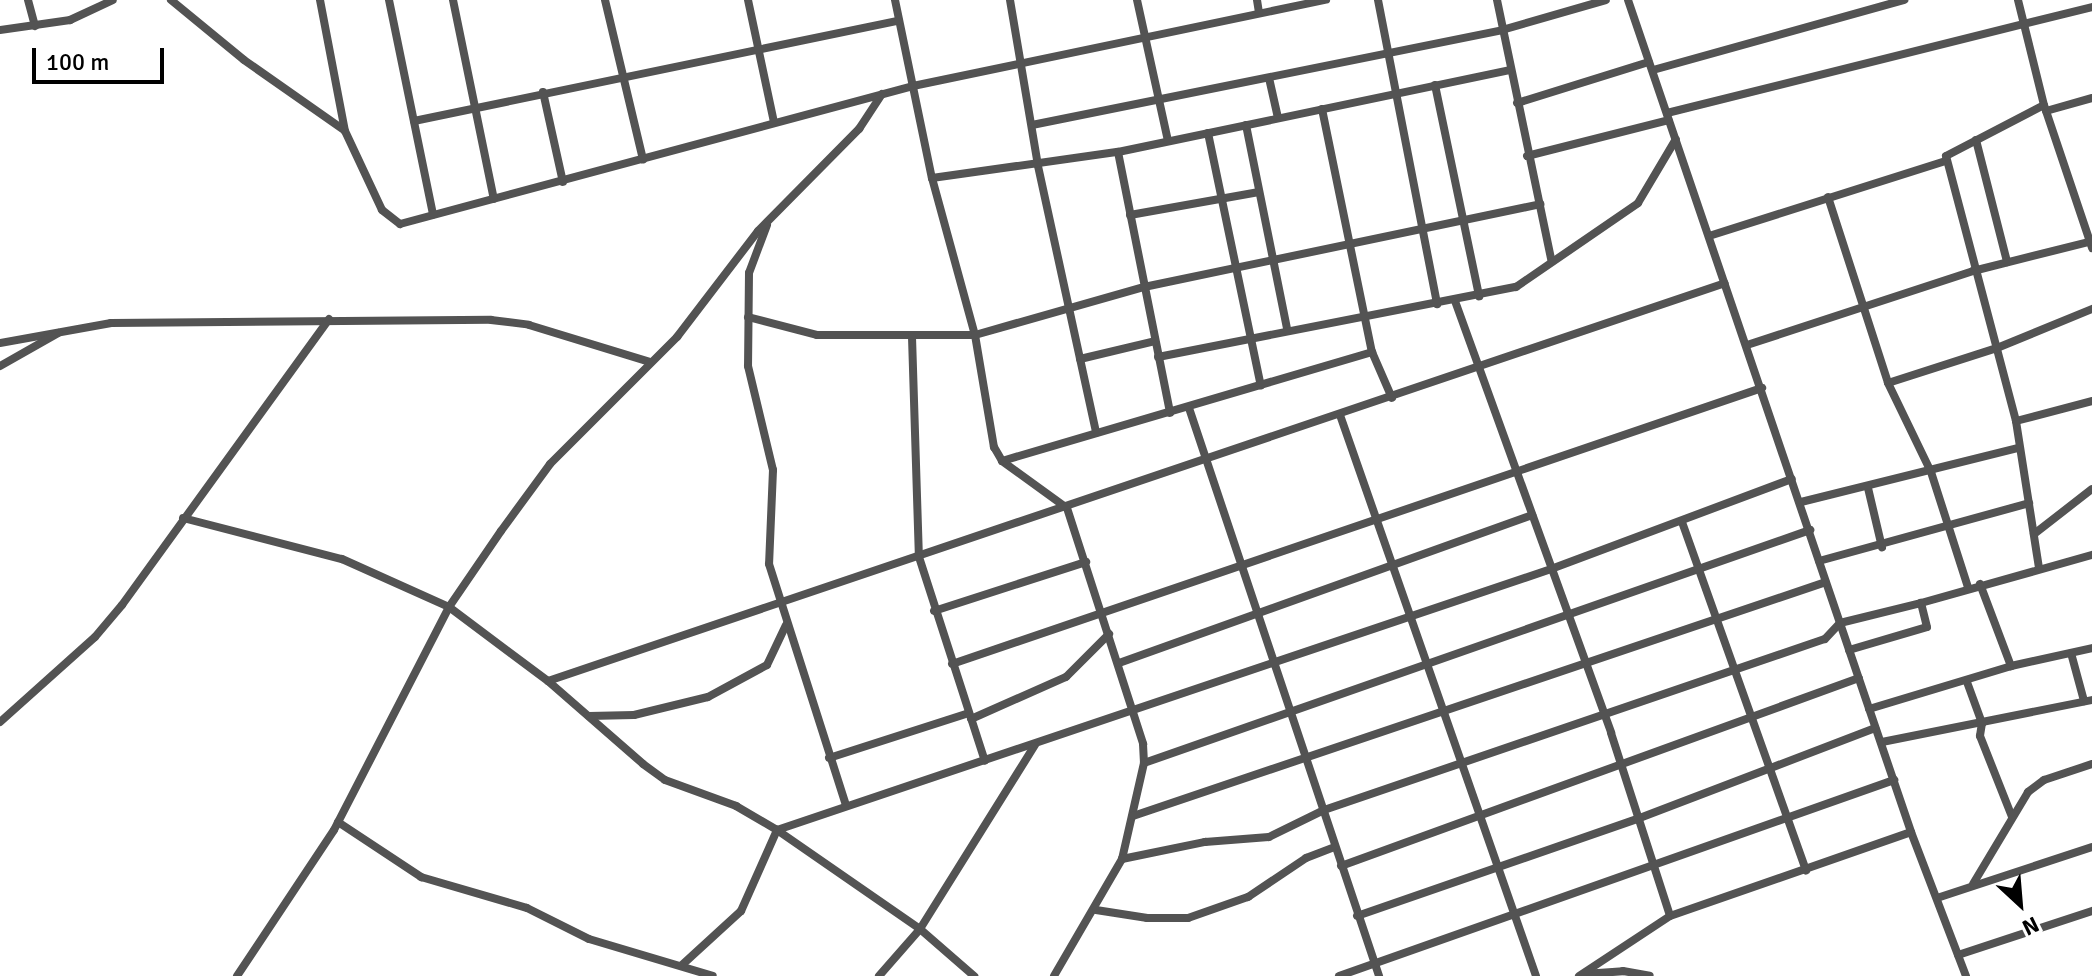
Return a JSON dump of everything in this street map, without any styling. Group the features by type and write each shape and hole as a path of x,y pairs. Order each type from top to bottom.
{"street":[{"path":"28,0 35,26"},
{"path":"0,30 87,14 113,0"},
{"path":"171,0 232,52 345,131"},
{"path":"320,0 345,131 382,210 400,224 913,86 1326,0"},
{"path":"389,0 433,215"},
{"path":"453,0 494,199"},
{"path":"605,0 643,160"},
{"path":"748,0 774,122"},
{"path":"895,0 932,178 975,335 992,439 1002,461 1067,508 1135,712 1144,763 1122,859 1096,910 1054,976"},
{"path":"1010,0 1038,166 1096,433"},
{"path":"1137,0 1168,141"},
{"path":"1257,0 1259,12"},
{"path":"1378,0 1437,304"},
{"path":"1497,0 1527,156 1551,259"},
{"path":"1032,125 1388,55 1502,30 1606,0"},
{"path":"1628,0 1911,832 1966,976"},
{"path":"1517,103 1908,0"},
{"path":"1747,345 1973,271 2092,244 2045,108 2018,0"},
{"path":"1527,156 2092,7"},
{"path":"414,121 622,75 899,21"},
{"path":"932,178 1038,166 1118,152 1510,70"},
{"path":"1269,78 1278,118"},
{"path":"1435,85 1479,296"},
{"path":"543,92 563,182"},
{"path":"237,976 338,822 449,607 550,464 687,324 769,220 859,129 882,94"},
{"path":"2039,568 2017,448 2016,421 1973,271 1946,161 1948,151 2045,108 2092,98"},
{"path":"1322,109 1372,352 1392,398"},
{"path":"1246,125 1287,328"},
{"path":"1208,133 1261,386"},
{"path":"1158,357 1287,328 1455,301 1516,287 1551,259 1638,203 1676,139"},
{"path":"1976,140 2007,262"},
{"path":"1118,152 1170,413"},
{"path":"1709,236 1946,161"},
{"path":"1130,215 1259,192"},
{"path":"1828,197 1866,304 1888,383 1931,472 1968,587"},
{"path":"748,317 817,335 975,335 1144,287 1350,247 1540,204"},
{"path":"769,220 749,273 748,317 752,389 773,470 769,564 846,806"},
{"path":"548,681 1725,283"},
{"path":"1455,301 1603,715 1670,916"},
{"path":"1888,383 1997,348 2092,309"},
{"path":"0,343 111,323 202,326 329,319 491,320 529,325 650,362"},
{"path":"0,722 95,637 329,319"},
{"path":"0,366 65,329"},
{"path":"912,337 919,557 985,761"},
{"path":"1080,359 1155,341"},
{"path":"1002,461 1372,352"},
{"path":"952,664 1762,388"},
{"path":"2016,421 2092,401"},
{"path":"1189,408 1379,976"},
{"path":"1340,415 1536,976"},
{"path":"1801,502 1868,488 2017,448"},
{"path":"682,965 741,911 777,830 1135,712 1551,569 1792,479"},
{"path":"1868,488 1882,547"},
{"path":"2034,534 2092,489"},
{"path":"1819,561 1882,547 2029,503"},
{"path":"1119,663 1259,614 1392,562 1532,515"},
{"path":"183,518 342,559 449,607 548,681 665,780 736,806 777,830 920,929 974,976"},
{"path":"1682,522 1755,719 1806,871"},
{"path":"1144,763 1700,573 1810,530"},
{"path":"1122,859 1205,842 1269,837 1324,810 1736,672 1830,637 1840,623 2092,555"},
{"path":"934,611 1086,562"},
{"path":"1133,816 1309,761 1826,582"},
{"path":"1980,584 2011,666"},
{"path":"1849,650 1927,627 1921,603"},
{"path":"589,716 634,715 708,697 767,665 787,624"},
{"path":"829,758 970,716 1066,677 1109,634"},
{"path":"1869,709 1967,682 2011,666 2092,648"},
{"path":"1882,742 2088,700 2071,653"},
{"path":"1341,866 1755,719 1859,678"},
{"path":"1967,682 1982,723 1980,736 2012,817"},
{"path":"1357,916 1773,770 1875,728"},
{"path":"879,976 920,929 1036,744"},
{"path":"1973,884 2012,817 2036,784 2092,764"},
{"path":"1339,976 1789,820 1894,780"},
{"path":"338,822 421,877 527,908 589,939 713,976"},
{"path":"1580,975 1670,916 1911,832"},
{"path":"1096,910 1156,919 1188,918 1248,897 1306,858 1335,847"},
{"path":"1937,898 2092,847"},
{"path":"1958,955 2092,911"},
{"path":"1580,975 1623,971 1650,976"}]}
